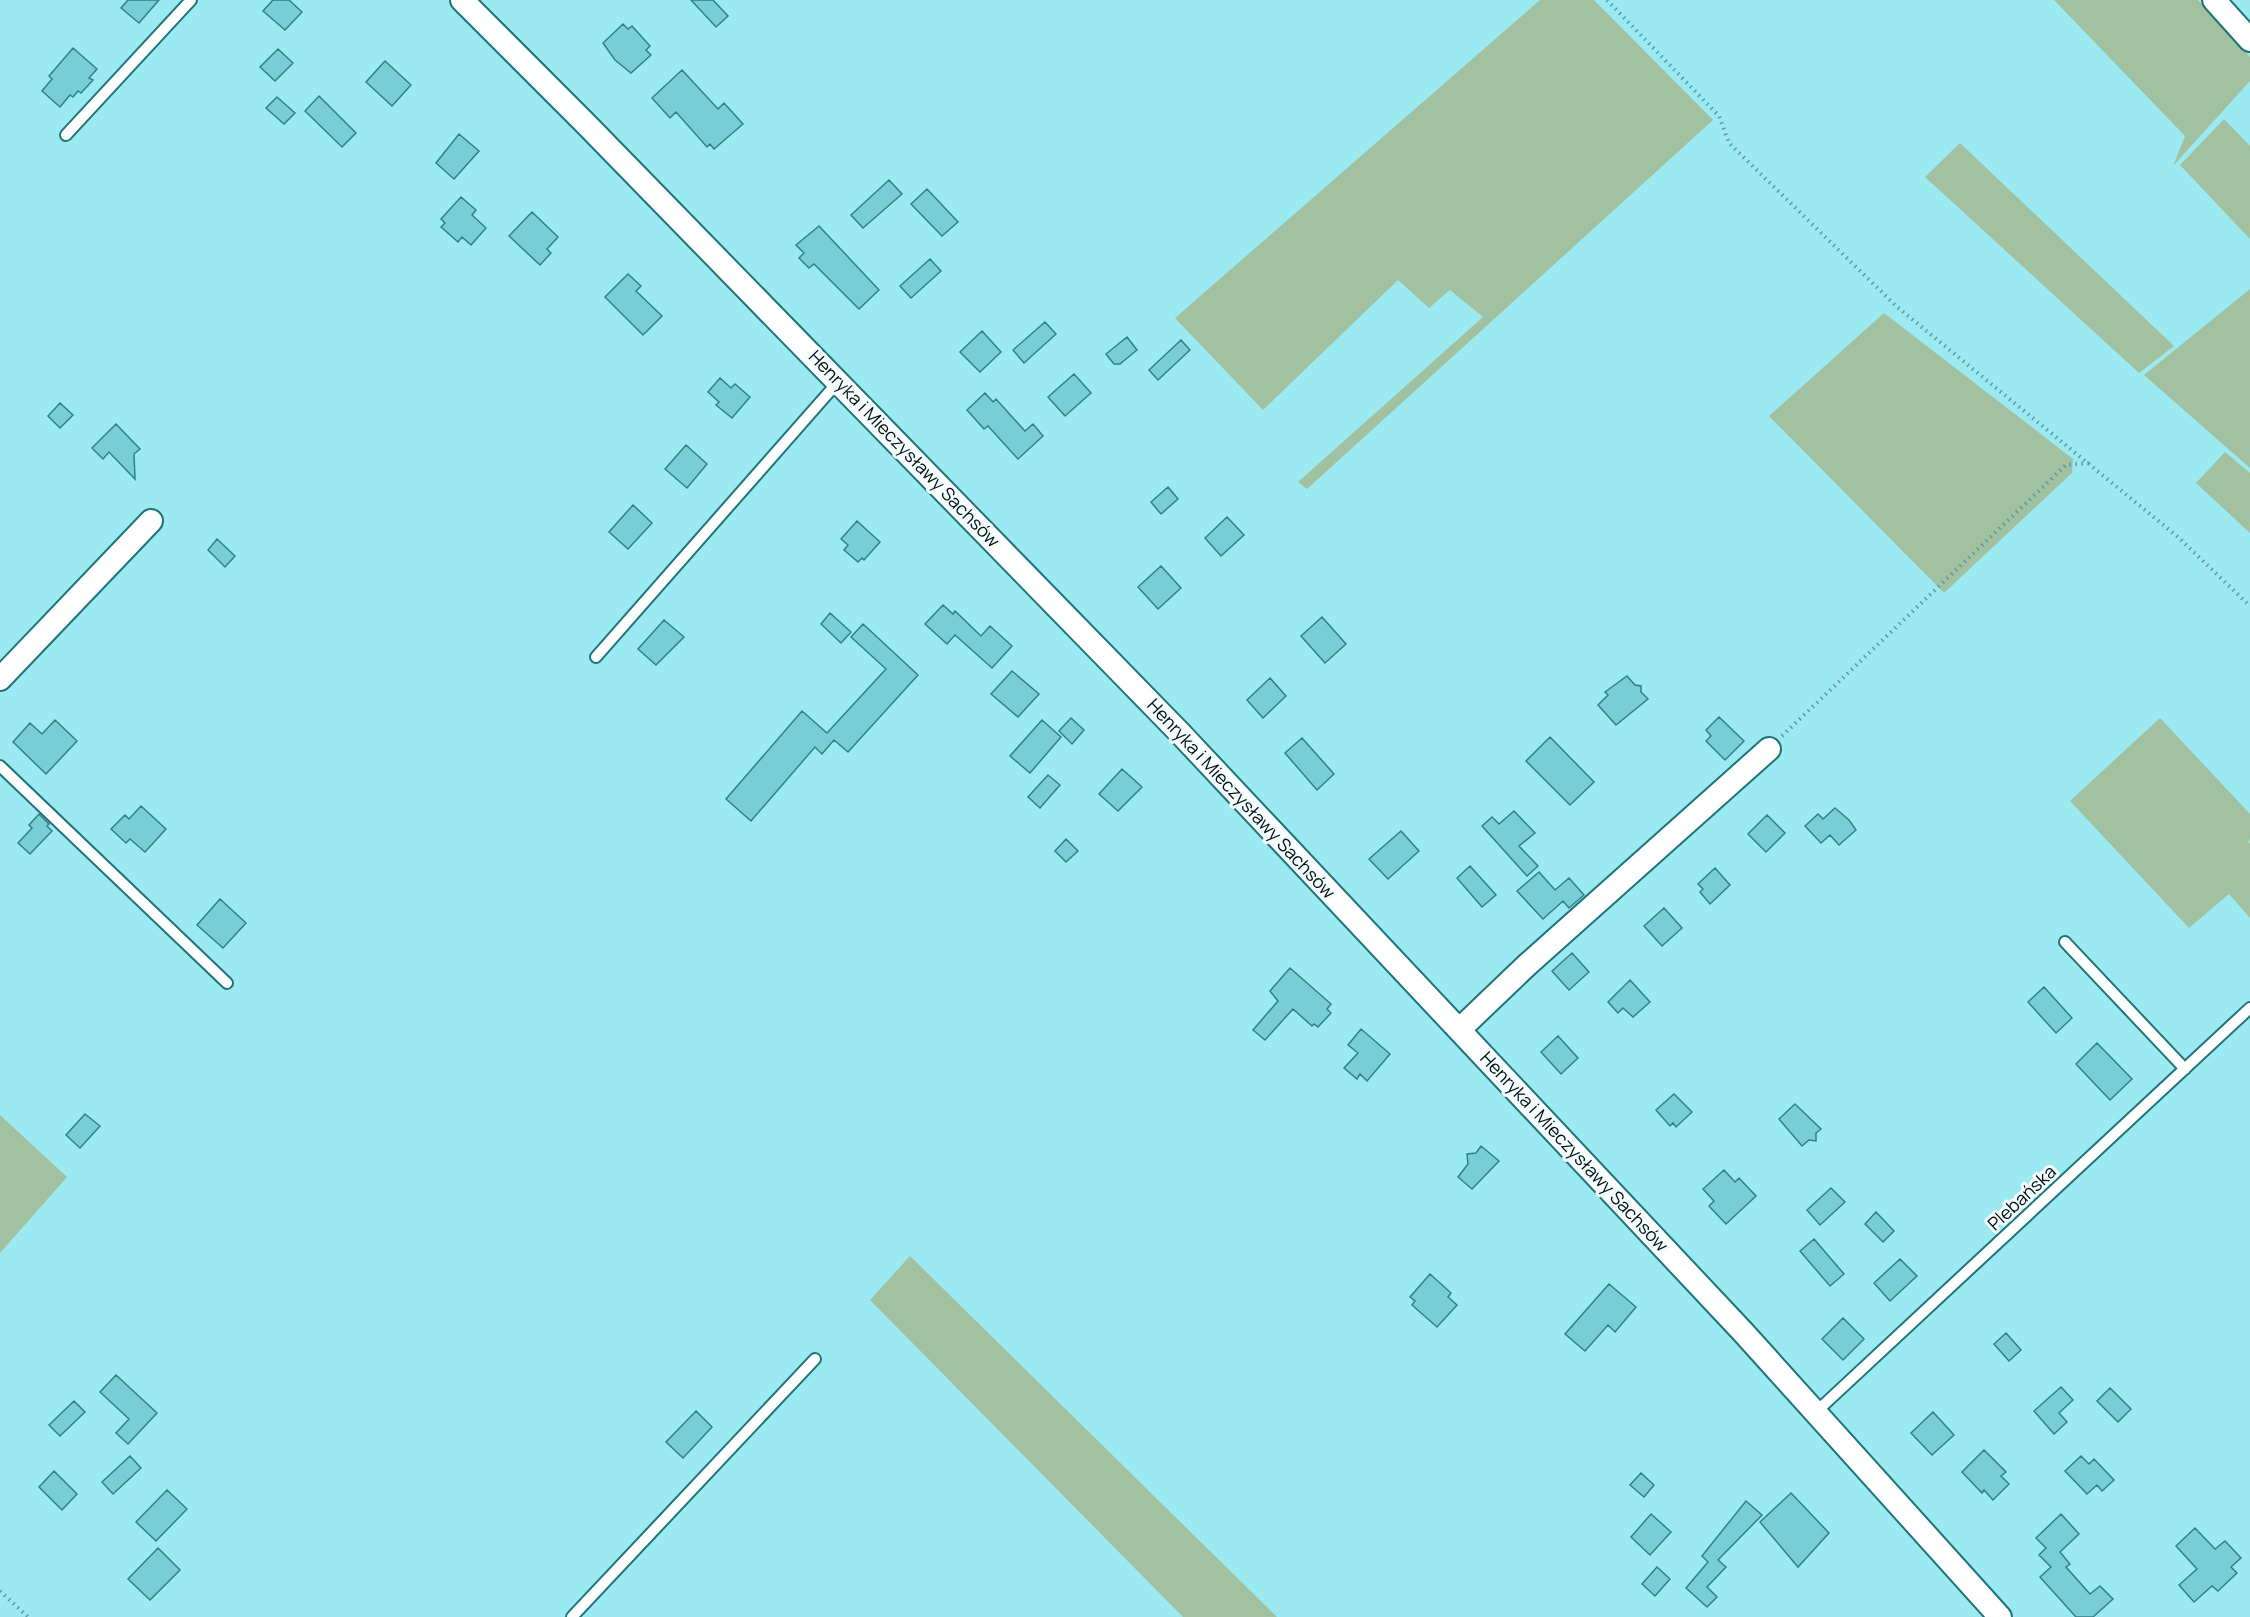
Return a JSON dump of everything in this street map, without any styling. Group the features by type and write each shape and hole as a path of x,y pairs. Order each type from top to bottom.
{"street":[{"name":"Henryka i Mieczysławy Sachsów","path":"462,0 1179,732 1816,1412 2000,1617"},
{"path":"2214,0 2250,40"},
{"path":"0,679 151,521"},
{"path":"1459,1030 1527,965 1769,749"}],"lane":[{"path":"66,135 191,0"},
{"path":"596,657 838,382"},
{"path":"0,766 227,983"},
{"path":"2065,942 2185,1069"},
{"name":"Plebańska","path":"1816,1412 2250,1008"},
{"path":"572,1617 815,1359"}],"path":[{"path":"1606,0 1719,116 1729,143 1896,306 2178,537 2250,606"},
{"path":"1769,749 2066,465 2090,463"},
{"path":"0,1591 28,1617"}],"green space":[{"path":"1540,0 1594,0 1713,120 1307,489 1298,482 1483,317 1450,290 1429,308 1398,280 1263,410 1175,318"},
{"path":"2054,0 2198,0 2250,57 2250,81 2173,166 2185,136"},
{"path":"2224,119 2250,146 2250,239 2180,165"},
{"path":"1960,143 2174,346 2139,373 1925,177"},
{"path":"2250,289 2250,468 2144,375"},
{"path":"1884,313 2073,459 2072,473 1944,593 1769,416"},
{"path":"2225,452 2250,473 2250,533 2196,483"},
{"path":"2160,718 2250,814 2248,842 2250,844 2250,918 2229,894 2189,928 2070,801"},
{"path":"0,1115 67,1177 0,1253"},
{"path":"910,1256 1277,1617 1183,1617 870,1300"}],"building":[{"path":"128,0 159,0 139,23 121,8"},
{"path":"273,0 289,0 302,12 285,30 263,11"},
{"path":"691,0 713,0 728,16 716,27"},
{"path":"623,24 628,29 632,26 650,46 646,50 651,55 631,73 615,60 603,43"},
{"path":"73,48 97,69 89,78 93,80 81,93 78,91 73,97 70,95 60,107 42,91 52,79 49,76"},
{"path":"278,49 293,63 275,81 260,67"},
{"path":"385,61 411,85 392,106 366,82"},
{"path":"682,70 718,109 724,103 743,124 714,149 710,144 707,147 676,112 670,118 652,98"},
{"path":"319,96 356,133 342,147 305,111"},
{"path":"277,97 295,113 284,124 266,108"},
{"path":"459,134 479,151 454,179 436,163"},
{"path":"889,180 902,194 863,228 851,215"},
{"path":"927,189 958,222 942,236 911,204"},
{"path":"461,197 476,210 472,215 486,228 471,245 462,237 458,242 441,227 445,223 441,219"},
{"path":"532,212 558,237 547,249 551,253 540,265 509,236"},
{"path":"819,226 879,290 859,309 814,264 809,268 799,258 804,253 796,245"},
{"path":"930,259 941,271 911,298 900,286"},
{"path":"628,274 641,286 636,291 662,316 643,335 605,297"},
{"path":"1045,322 1056,334 1024,363 1013,350"},
{"path":"982,331 1001,352 980,372 960,352"},
{"path":"1127,337 1137,350 1120,364 1114,364 1106,354"},
{"path":"1181,340 1190,350 1158,380 1149,370"},
{"path":"1074,374 1091,393 1065,416 1048,397"},
{"path":"720,378 731,388 735,384 750,397 732,418 716,405 719,402 708,392"},
{"path":"985,393 993,402 996,399 1025,431 1033,424 1043,436 1018,459 988,426 984,429 967,410"},
{"path":"60,403 73,415 60,428 48,416"},
{"path":"116,424 140,449 134,454 135,479 109,452 103,459 92,448"},
{"path":"686,445 707,464 687,488 665,469"},
{"path":"1168,487 1178,499 1161,514 1151,502"},
{"path":"633,505 652,523 628,549 609,532"},
{"path":"1227,517 1244,535 1221,556 1205,538"},
{"path":"857,521 880,542 864,560 862,558 858,562 844,550 848,545 841,539"},
{"path":"217,539 235,556 225,567 208,550"},
{"path":"1161,566 1181,588 1158,609 1138,587"},
{"path":"943,605 953,614 955,611 981,636 990,626 1012,646 992,668 955,635 947,644 925,624"},
{"path":"830,613 851,632 841,643 821,624"},
{"path":"1322,617 1346,644 1325,663 1301,636"},
{"path":"664,620 684,637 656,665 638,649"},
{"path":"863,624 918,675 848,752 834,740 822,754 815,747 751,821 726,799 802,711 827,733 886,669 851,637"},
{"path":"1012,671 1039,694 1018,717 991,694"},
{"path":"1627,676 1635,685 1641,686 1641,692 1648,699 1616,725 1598,705 1608,695 1605,692"},
{"path":"1270,678 1286,696 1263,718 1247,700"},
{"path":"1719,717 1744,741 1725,760 1706,741 1711,736 1706,730"},
{"path":"1071,718 1084,730 1072,744 1059,731"},
{"path":"55,720 77,741 46,774 13,742 30,723 42,734"},
{"path":"1042,720 1061,737 1030,773 1010,756"},
{"path":"1550,737 1594,782 1570,805 1526,761"},
{"path":"1302,738 1334,774 1317,790 1285,753"},
{"path":"1122,769 1142,787 1118,811 1099,794"},
{"path":"1048,775 1060,785 1040,808 1028,797"},
{"path":"141,806 166,829 145,852 130,839 126,843 111,829 125,815 129,819"},
{"path":"1835,808 1849,820 1856,830 1839,845 1830,835 1821,843 1805,826 1818,814 1823,819"},
{"path":"1514,811 1535,833 1519,846 1538,866 1527,876 1482,826 1492,817 1499,824"},
{"path":"39,814 49,824 47,826 52,831 30,854 18,843 32,828 29,825"},
{"path":"1767,815 1785,833 1766,852 1748,834"},
{"path":"1401,831 1419,851 1388,879 1369,859"},
{"path":"1066,839 1078,851 1066,862 1055,851"},
{"path":"1470,866 1496,895 1482,907 1457,878"},
{"path":"1715,868 1730,885 1710,904 1700,892 1703,889 1698,884"},
{"path":"1539,872 1555,890 1569,878 1584,895 1569,908 1563,901 1543,919 1517,891"},
{"path":"220,899 246,923 223,948 197,925"},
{"path":"1664,908 1682,928 1662,946 1644,926"},
{"path":"1572,953 1589,972 1569,990 1552,971"},
{"path":"1290,968 1331,1004 1327,1009 1331,1013 1318,1027 1314,1024 1312,1026 1293,1009 1265,1040 1253,1030 1278,1001 1270,991"},
{"path":"1630,980 1650,1002 1633,1017 1623,1008 1618,1013 1608,1002"},
{"path":"2044,987 2072,1018 2056,1033 2028,1002"},
{"path":"1361,1029 1390,1054 1367,1081 1360,1074 1357,1079 1344,1068 1358,1053 1348,1045"},
{"path":"1558,1036 1578,1058 1561,1074 1541,1052"},
{"path":"2097,1043 2132,1079 2110,1100 2076,1064"},
{"path":"1674,1094 1692,1112 1676,1127 1673,1123 1670,1126 1656,1110"},
{"path":"1795,1104 1821,1129 1816,1133 1816,1141 1809,1140 1802,1146 1779,1119"},
{"path":"85,1114 100,1126 80,1148 66,1135"},
{"path":"1481,1146 1499,1161 1472,1189 1458,1177 1468,1164 1467,1154 1476,1153"},
{"path":"1724,1170 1735,1182 1739,1178 1756,1196 1726,1224 1709,1206 1714,1201 1703,1189"},
{"path":"1831,1188 1845,1202 1820,1225 1807,1210"},
{"path":"1876,1212 1894,1231 1883,1242 1865,1224"},
{"path":"1814,1239 1844,1274 1830,1286 1800,1251"},
{"path":"1900,1259 1917,1276 1890,1301 1874,1283"},
{"path":"1430,1274 1451,1293 1448,1297 1457,1305 1437,1327 1412,1305 1415,1301 1410,1297"},
{"path":"1609,1284 1636,1307 1615,1332 1608,1325 1585,1351 1565,1334"},
{"path":"1843,1318 1864,1339 1843,1360 1822,1339"},
{"path":"2006,1333 2021,1350 2009,1361 1994,1344"},
{"path":"116,1375 157,1413 128,1444 116,1433 129,1419 100,1392"},
{"path":"2061,1387 2073,1400 2059,1413 2067,1422 2054,1434 2034,1411"},
{"path":"2110,1388 2131,1409 2118,1422 2097,1401"},
{"path":"74,1401 85,1412 60,1436 49,1425"},
{"path":"696,1411 712,1427 683,1458 666,1442"},
{"path":"1933,1412 1954,1435 1932,1455 1911,1433"},
{"path":"1984,1450 2006,1472 2001,1476 2009,1484 1993,1500 1984,1490 1982,1493 1962,1472"},
{"path":"130,1456 141,1468 113,1494 102,1482"},
{"path":"2081,1456 2089,1464 2094,1459 2114,1480 2102,1491 2097,1485 2087,1494 2065,1471"},
{"path":"54,1471 77,1494 62,1510 39,1487"},
{"path":"1641,1473 1654,1485 1644,1497 1630,1485"},
{"path":"167,1490 187,1509 156,1541 136,1522"},
{"path":"1791,1493 1829,1533 1798,1567 1760,1522"},
{"path":"1746,1501 1762,1515 1718,1560 1726,1567 1707,1587 1717,1597 1707,1607 1686,1588 1708,1562 1702,1556"},
{"path":"1651,1514 1671,1532 1650,1555 1631,1537"},
{"path":"2061,1514 2079,1534 2060,1552 2070,1564 2066,1567 2090,1594 2100,1586 2113,1599 2093,1617 2076,1617 2040,1577 2051,1567 2039,1555 2046,1548 2036,1538"},
{"path":"2195,1528 2215,1549 2225,1541 2241,1558 2231,1567 2237,1573 2218,1591 2212,1586 2194,1602 2179,1585 2197,1569 2176,1546"},
{"path":"158,1548 180,1570 150,1600 128,1579"},
{"path":"1657,1567 1670,1579 1655,1596 1642,1584"}]}
